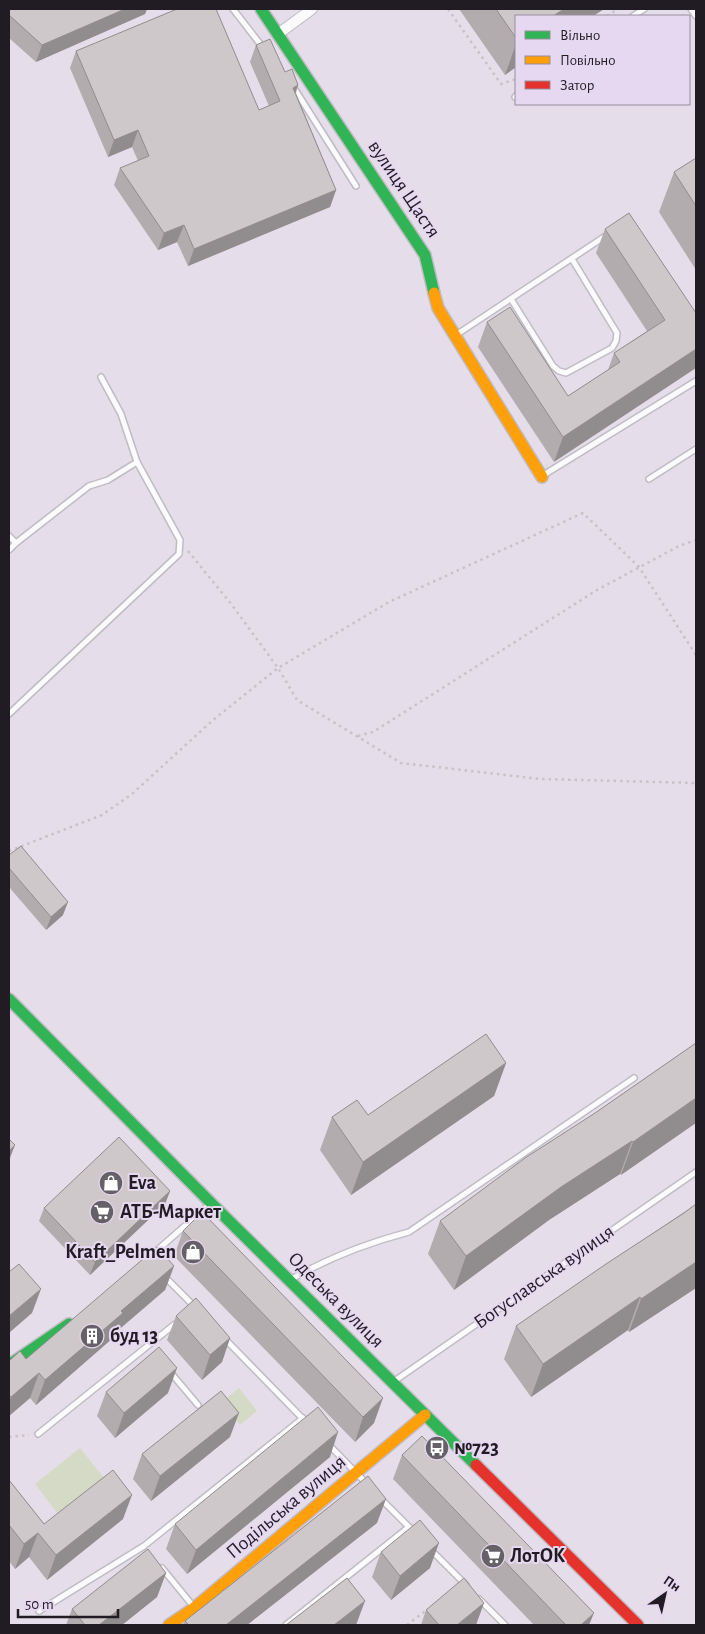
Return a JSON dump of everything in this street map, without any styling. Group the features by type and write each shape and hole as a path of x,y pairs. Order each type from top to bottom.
{"street":[{"name":"вулиця Щастя","path":"261,9 425,255 438,308 542,477"},
{"path":"278,34 312,9"},
{"name":"Одеська вулиця","path":"9,1000 211,1203 638,1625"},
{"path":"9,1365 77,1318"},
{"name":"Подільська вулиця","path":"169,1625 194,1608 425,1415"}],"lane":[{"path":"233,9 268,54"},
{"path":"691,9 696,16"},
{"path":"291,84 356,186"},
{"path":"455,335 610,233"},
{"path":"511,299 553,366 559,371 566,373 612,348 616,341 617,333 572,259"},
{"path":"9,714 179,554 180,540 136,462 121,414 100,377"},
{"path":"542,477 696,381"},
{"path":"649,479 696,449"},
{"path":"9,550 89,486 108,480 136,462"},
{"path":"9,536 16,543"},
{"path":"290,1280 314,1266 370,1243 409,1232 634,1078"},
{"name":"Богуславська вулиця","path":"392,1382 696,1172"},
{"path":"148,1259 211,1203"},
{"path":"163,1274 195,1308 188,1313"},
{"path":"38,1434 182,1319"},
{"path":"222,1335 310,1425"},
{"path":"148,1346 154,1354"},
{"path":"166,1368 198,1405"},
{"path":"39,1611 144,1546 303,1418"},
{"path":"323,1438 369,1486"},
{"path":"376,1493 416,1534"},
{"path":"286,1625 409,1527"},
{"path":"144,1546 151,1554"},
{"path":"429,1548 469,1588"},
{"path":"157,1562 194,1608"},
{"path":"475,1594 505,1625"}],"path":[{"path":"448,9 501,84 515,79"},
{"path":"9,851 102,815 132,794 213,720 278,668 389,602 583,513 639,567 696,655"},
{"path":"180,540 232,605 278,668 297,700 401,763 541,779 696,783"},
{"path":"358,736 373,732 597,590 679,546 696,540"},
{"path":"9,1437 38,1434"},
{"path":"407,1625 428,1609"}],"green space":[{"path":"239,1388 257,1411 240,1425 222,1402"},
{"path":"80,1448 104,1478 58,1514 35,1484"}],"building":[{"path":"9,9 125,9 42,45 9,15"},
{"path":"177,9 216,9 259,110 280,101 256,45 270,39 285,72 292,69 298,85 293,88 336,190 194,249 184,225 164,233 120,168 149,156 138,130 114,140 76,51"},
{"path":"496,9 564,9 555,15 515,15 515,37"},
{"path":"696,158 696,206 674,172"},
{"path":"629,213 696,313 696,349 563,437 487,322 510,307 568,396 620,362 614,353 665,320 605,229"},
{"path":"21,846 68,902 51,917 9,868 9,855"},
{"path":"486,1034 506,1063 363,1162 332,1117 357,1100 368,1115"},
{"path":"696,1043 696,1098 633,1142 561,1187 466,1256 440,1221 525,1158 595,1113"},
{"name":"АТБ-Маркет","path":"119,1137 170,1191 95,1262 44,1208"},
{"path":"9,1139 15,1145 9,1151"},
{"path":"696,1204 696,1262 641,1299 640,1297 543,1364 516,1326"},
{"path":"202,1212 383,1398 363,1417 183,1231"},
{"path":"157,1247 174,1266 45,1380 39,1373 11,1397 9,1395 9,1361 20,1351 26,1359"},
{"path":"19,1264 41,1289 9,1316 9,1272"},
{"path":"196,1298 230,1338 210,1355 176,1316"},
{"path":"159,1347 177,1368 124,1413 106,1392"},
{"path":"221,1391 239,1413 160,1476 142,1454"},
{"path":"318,1407 338,1432 196,1550 175,1524"},
{"path":"422,1436 594,1613 581,1625 566,1625 402,1455"},
{"path":"113,1470 132,1495 56,1555 38,1533 24,1544 9,1525 9,1480 44,1524"},
{"path":"368,1476 386,1499 226,1625 189,1625 185,1621"},
{"path":"420,1520 439,1543 400,1576 381,1552"},
{"path":"148,1549 166,1573 99,1625 85,1625 72,1609"},
{"path":"347,1578 365,1601 334,1625 286,1625"},
{"path":"464,1578 484,1603 457,1625 439,1625 426,1610"}],"traffic: fast":[{"path":"261,9 425,255 434,293"},
{"path":"9,999 211,1203 476,1465"},
{"path":"9,1365 69,1324"}],"traffic: slow":[{"path":"434,293 438,308 542,477"},
{"path":"169,1625 194,1608 425,1415"}],"traffic: jam":[{"path":"476,1465 638,1625"}],"place":[{"name":"Eva","path":"111,1183"},
{"name":"АТБ-Маркет","path":"102,1212"},
{"name":"Kraft_Pelmen","path":"193,1252"},
{"name":"буд 13","path":"92,1336"},
{"name":"№723","path":"437,1448"},
{"name":"ЛотОК","path":"493,1556"}]}
